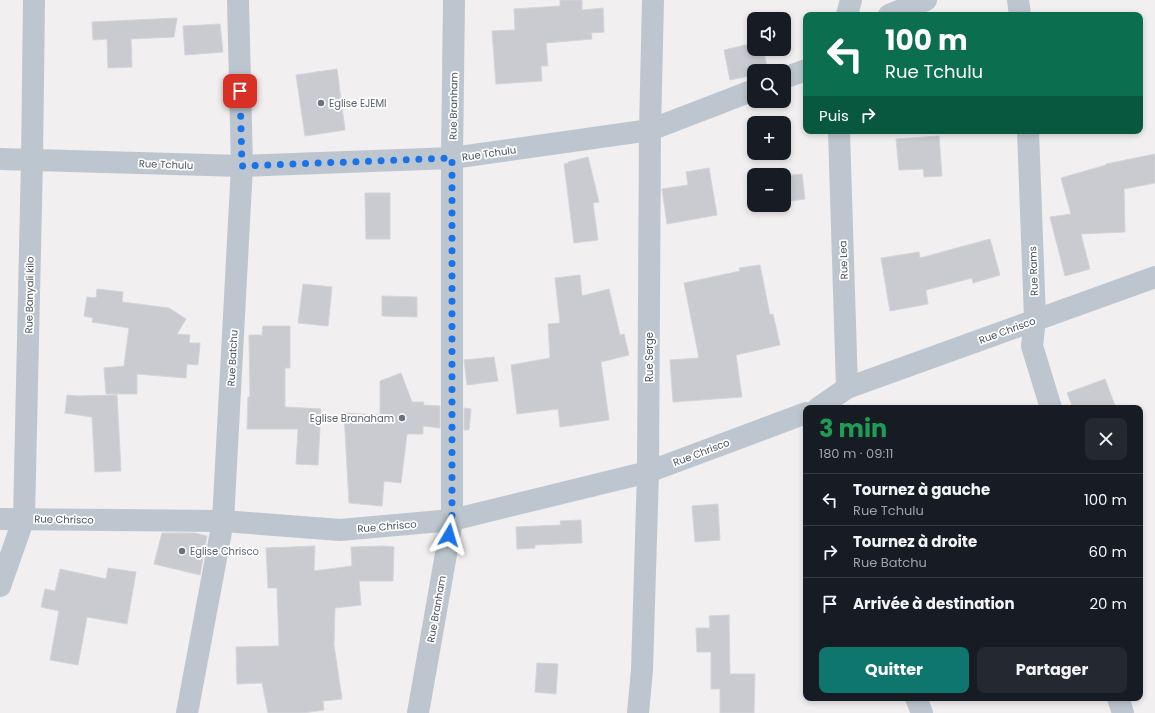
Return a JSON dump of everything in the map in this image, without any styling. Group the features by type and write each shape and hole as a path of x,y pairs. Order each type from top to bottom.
{"street":[{"name":"Rue Banyali kilo","path":"0,586 24,518 34,0"},
{"name":"Rue Batchu","path":"187,713 223,521 242,166 238,0"},
{"name":"Rue Branham","path":"418,713 452,520 452,158 454,0"},
{"name":"Rue Serge","path":"638,713 642,670 648,472 650,130 653,0"},
{"path":"849,12 851,0"},
{"path":"897,12 926,0"},
{"path":"1018,0 1020,12"},
{"path":"791,75 803,71"},
{"name":"Rue Tchulu","path":"0,158 242,166 452,158 650,130 747,93"},
{"name":"Rue Lea","path":"840,134 847,388"},
{"name":"Rue Rams","path":"1028,134 1035,319 1032,346 1050,405"},
{"name":"Rue Chrisco","path":"822,405 847,388 1155,277"},
{"name":"Rue Chrisco","path":"0,519 24,518 223,521 340,530 452,520 648,472 803,414"},
{"path":"917,701 922,713"},
{"path":"1119,701 1123,713"}],"building":[{"path":"560,0 582,0 582,10 603,8 604,32 591,33 592,39 546,43 548,66 541,66 542,81 496,84 492,31 515,30 514,9 560,6"},
{"path":"177,18 174,37 131,39 132,67 108,68 107,39 93,40 92,22"},
{"path":"220,24 223,52 185,55 183,26"},
{"path":"747,45 747,56 765,56 766,64 747,64 747,76 730,80 724,50"},
{"name":"Eglise EJEMI","path":"337,69 345,130 305,136 296,75"},
{"path":"939,136 942,176 924,177 923,169 899,170 896,139"},
{"path":"1155,154 1155,183 1124,189 1125,232 1081,234 1090,269 1065,276 1050,217 1071,214 1061,178 1106,164"},
{"path":"588,157 599,202 593,203 598,240 574,243 564,164"},
{"path":"709,168 717,215 667,224 662,189 688,185 686,172"},
{"path":"802,174 805,199 791,201 791,175"},
{"path":"365,193 390,193 390,239 366,239"},
{"path":"990,239 1000,275 973,283 972,278 926,290 928,304 890,311 881,258 919,252 920,258"},
{"path":"760,265 770,315 773,314 780,345 736,355 742,397 673,402 670,360 699,358 684,283 740,271 739,268"},
{"path":"580,275 582,296 609,289 620,335 624,334 629,355 601,362 609,420 560,427 558,409 517,414 511,365 550,358 548,324 560,323 555,278"},
{"path":"303,284 332,287 328,326 298,323"},
{"path":"97,289 123,292 122,302 169,308 186,319 177,334 190,335 189,343 200,343 198,365 187,364 186,378 137,374 137,394 106,394 104,368 124,366 129,328 92,322 93,318 84,316 87,297 96,298"},
{"path":"382,296 417,297 417,317 382,316"},
{"path":"263,326 290,326 290,368 285,368 285,407 321,409 318,465 296,464 298,429 247,429 248,397 250,397 249,335 262,335"},
{"path":"494,357 498,381 467,385 464,360"},
{"path":"401,373 412,402 424,402 423,405 440,406 440,428 423,426 423,434 407,434 401,483 384,481 382,506 349,503 344,413 380,415 380,381"},
{"path":"1105,379 1115,405 1072,405 1067,393"},
{"path":"67,395 117,395 121,471 95,472 92,417 65,413"},
{"path":"464,408 471,409 469,430 464,430"},
{"path":"718,504 720,540 695,542 692,506"},
{"path":"581,520 582,543 535,545 535,548 517,549 516,527 561,525 560,521"},
{"name":"Eglise Chrisco","path":"162,533 195,533 207,536 200,575 154,564"},
{"path":"315,546 314,571 352,566 351,547 394,547 393,581 359,581 361,605 335,608 334,645 342,699 323,701 324,710 303,713 268,713 262,683 237,684 236,647 279,646 277,588 268,588 266,548"},
{"path":"108,568 136,572 127,624 87,617 78,665 50,660 59,611 41,607 45,589 55,591 60,569 106,579"},
{"path":"729,615 730,674 755,674 754,713 720,713 720,689 711,689 711,652 697,652 696,628 710,628 709,616"},
{"path":"537,663 558,664 556,694 535,692"}],"place":[{"name":"Eglise EJEMI","path":"321,103"},
{"name":"Eglise Branaham","path":"402,418"},
{"name":"Eglise Chrisco","path":"182,551"}],"route":[{"path":"240,91 242,166 452,158 452,520 449,535"}]}
